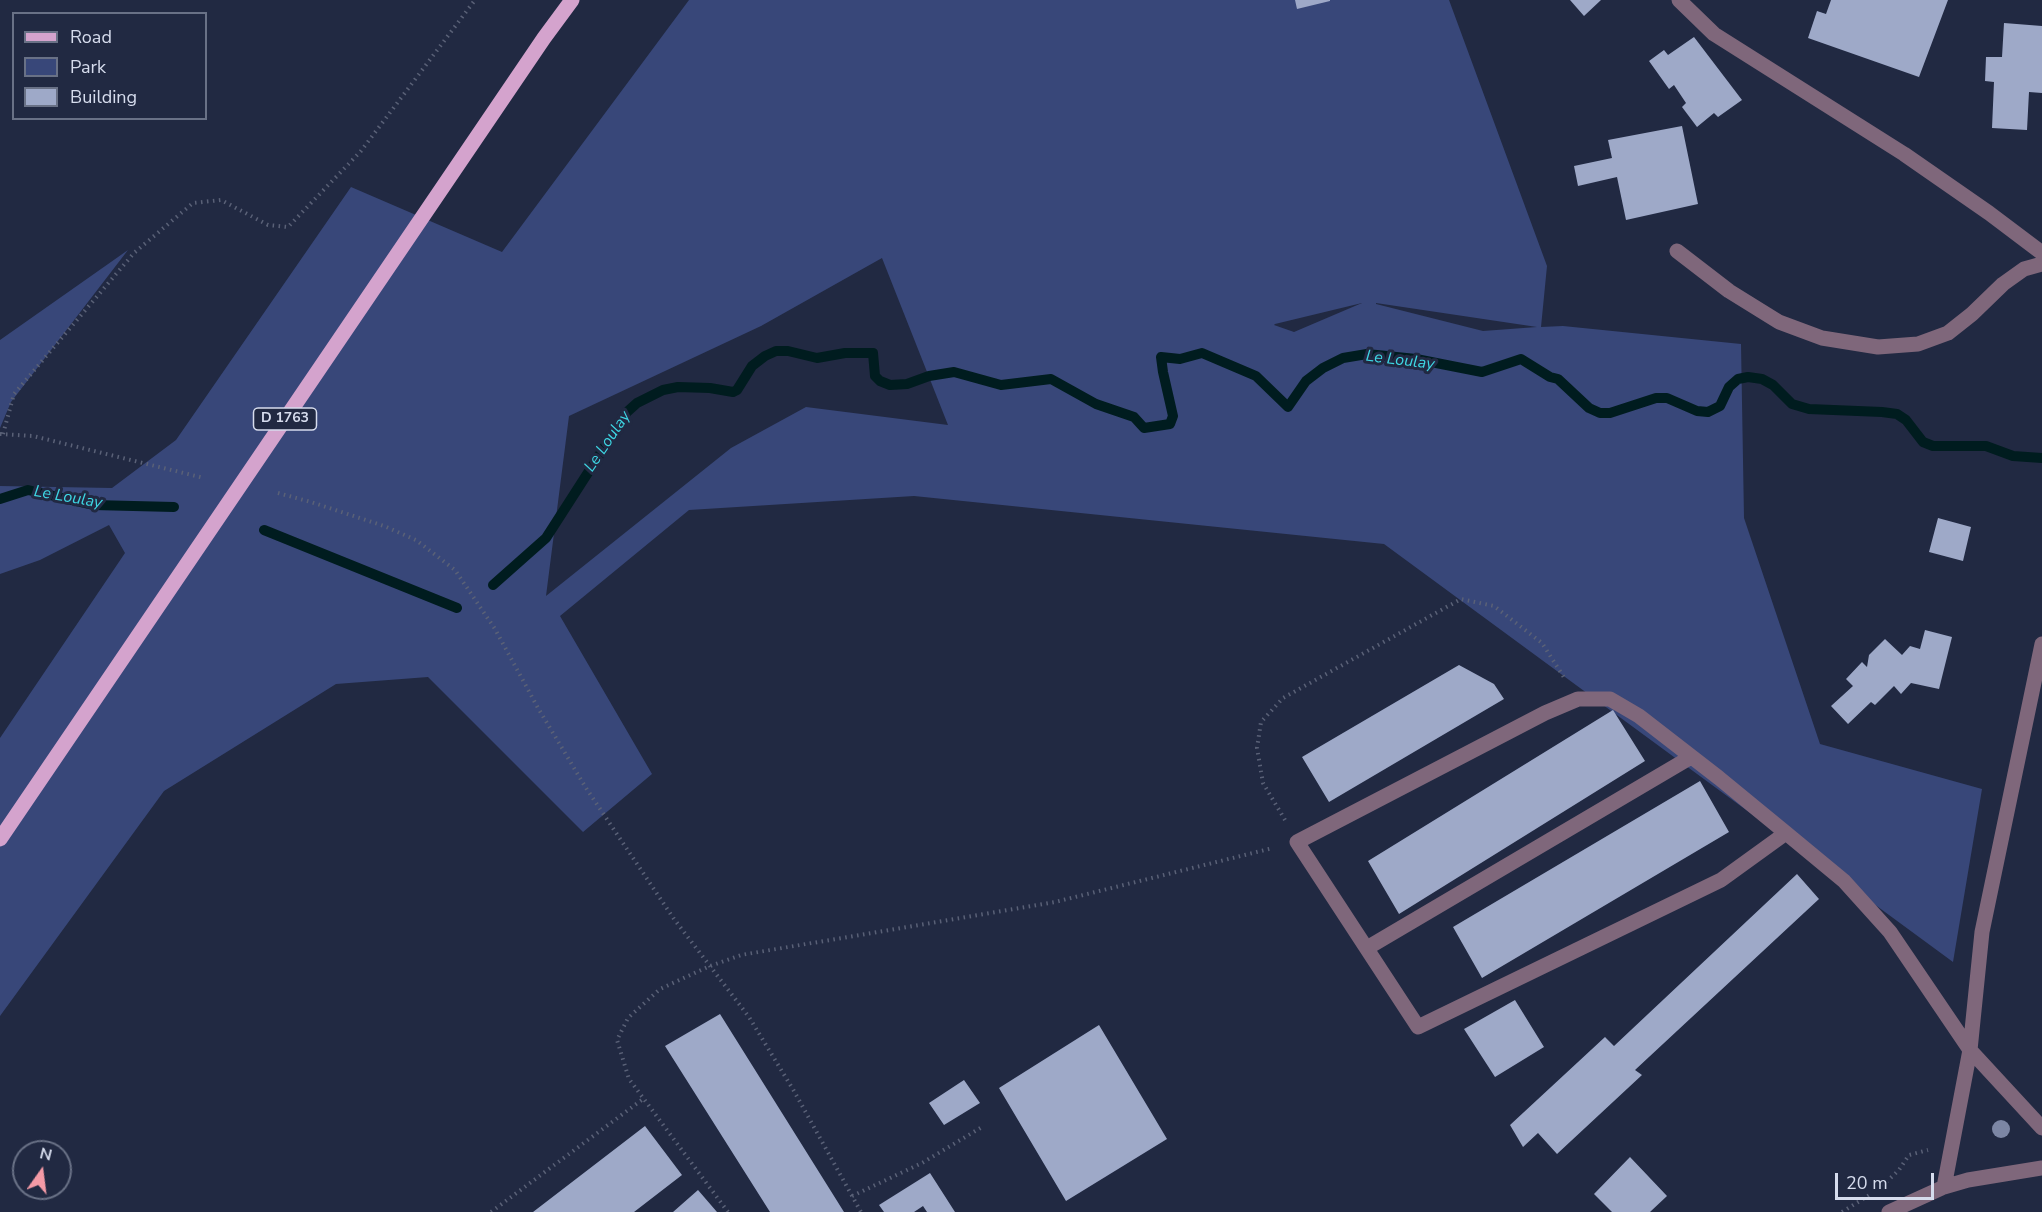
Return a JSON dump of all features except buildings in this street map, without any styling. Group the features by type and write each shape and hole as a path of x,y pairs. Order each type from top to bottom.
{"main road":[{"name":"D 1763","path":"0,839 530,57 572,0"}],"street":[{"path":"1679,0 1714,34 1904,154 2042,253"},
{"path":"1677,251 1729,291 1779,322 1822,338 1878,347 1918,344 1948,333 1972,314 2002,284 2024,269 2042,264"},
{"path":"1944,1187 1970,1050 1982,932 2042,644"},
{"path":"1786,833 1721,880 1418,1027 1297,842 1545,713 1578,699 1610,699 1639,716 1691,757 1786,833 1844,880 1890,932 1970,1050 2042,1128"},
{"path":"1367,948 1691,757"},
{"path":"1889,1212 1944,1187 1968,1180 2042,1168"}],"path":[{"path":"204,478 33,436 2,434 14,394 134,253 193,203 221,200 268,225 288,227 361,151 475,0"},
{"path":"278,494 363,519 416,540 455,570 495,629 538,708 586,788 674,919 749,1017 794,1091 861,1212"},
{"path":"728,1212 629,1079 617,1040 628,1018 660,989 710,966 741,955 1055,902 1297,842 1263,783 1257,748 1261,722 1283,698 1461,599 1494,606 1542,643 1578,699"},
{"path":"491,1212 643,1099"},
{"path":"852,1196 922,1163 982,1127"},
{"path":"1842,1212 1880,1188 1899,1170 1909,1155 1952,1144"}],"green space":[{"path":"689,0 1449,0 1547,266 1541,327 1563,326 1741,344 1744,518 1820,744 1982,789 1953,962 1384,544 914,496 689,510 560,616 652,774 583,832 428,677 336,684 164,791 0,1016 0,738 125,553 109,525 40,560 0,574 0,486 112,488 176,440 351,187 502,252","holes":["882,258 948,425 806,407 731,448 546,596 569,416 761,326","1362,303 1294,332 1275,324","1376,303 1537,327 1483,331"]},
{"path":"128,250 11,402 0,428 0,340"}],"waterway":[{"name":"Le Loulay","path":"493,585 546,538 627,412 637,403 663,390 678,387 710,388 733,392 737,390 752,366 776,351 788,351 817,358 845,353 873,353 875,376 890,385 907,384 929,376 954,372 1001,385 1051,379 1096,404 1134,417 1144,428 1170,424 1173,416 1161,357 1180,359 1202,353 1256,376 1288,407 1306,381 1323,368 1343,358 1367,354 1416,359 1482,372 1521,359 1550,377 1558,379 1589,408 1600,413 1610,413 1656,398 1667,398 1697,411 1708,412 1720,406 1729,387 1738,379 1748,377 1762,379 1773,385 1792,404 1809,409 1897,414 1906,420 1923,442 1933,446 1986,446 2013,456 2042,458"},
{"name":"Le Loulay","path":"0,499 28,490 93,505 174,507"},
{"name":"Le Loulay","path":"264,530 457,608"}]}
